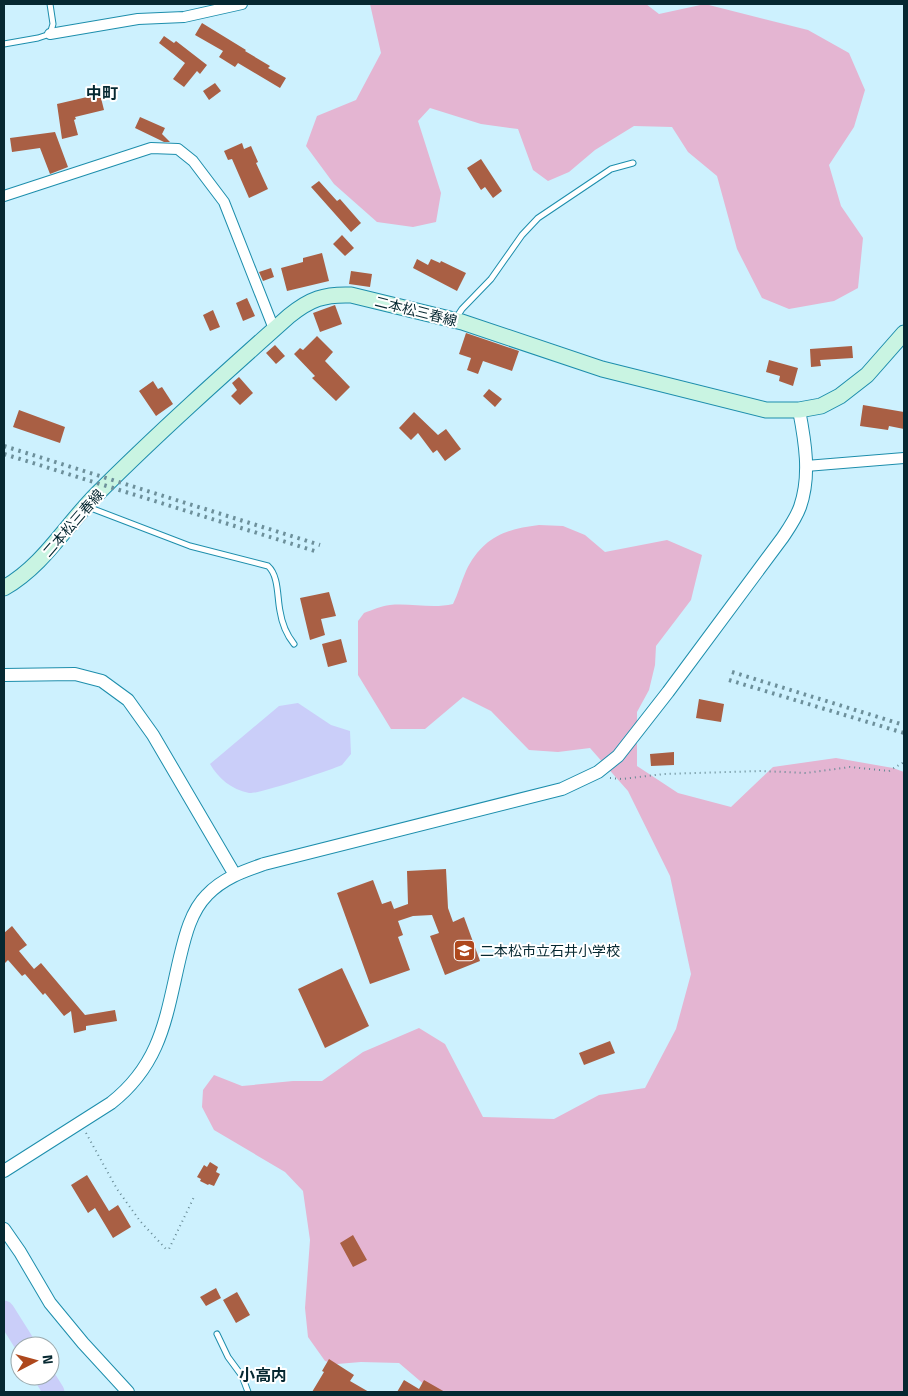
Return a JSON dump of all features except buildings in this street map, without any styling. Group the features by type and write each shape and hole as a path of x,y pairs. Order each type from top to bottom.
{"main road":[{"name":"二本松三春線","path":"4,588 38,562 85,506 143,448 301,306 324,296 337,294 351,295 454,321 602,369 766,410 799,410 821,406 840,396 867,375 904,333"}],"street":[{"path":"50,34 138,19 184,17 242,4"},
{"path":"4,196 151,148 178,149 193,161 224,202 274,329"},
{"path":"4,1171 126,1091 147,1066 164,1027 182,951 193,917 207,895 235,875 264,864 562,788 598,772 618,756 783,538 800,507 806,466 799,410"},
{"path":"806,466 904,458"},
{"path":"4,675 75,674 102,681 128,700 153,735 235,875"},
{"path":"4,1229 50,1303 83,1343 128,1392"}],"lane":[{"path":"4,44 50,34 53,24 50,4"},
{"path":"454,321 462,309 491,279 522,235 538,218 611,168 633,162"},
{"path":"85,506 190,546 268,566 272,569 274,575 279,610 284,628 294,644"},
{"path":"216,1334 228,1357 242,1376 248,1392"}],"path":[{"path":"598,772 607,777 622,780 664,774 761,771 806,773 850,768 890,771 904,762"},
{"path":"81,1122 116,1189 140,1221 166,1249 169,1249 175,1238 194,1197"}],"shaded area":[{"path":"370,4 646,4 659,14 705,4 808,30 849,53 865,90 854,127 829,165 841,206 863,238 858,288 834,301 789,309 762,298 737,249 717,176 688,152 672,127 634,126 595,150 569,172 548,181 533,170 518,129 481,124 430,108 418,121 441,193 436,222 413,227 377,222 334,184 306,146 317,116 356,100 381,53"},
{"path":"539,525 563,526 585,535 605,552 667,540 702,555 691,600 656,646 655,665 649,690 637,712 637,766 678,793 731,807 773,767 836,758 893,768 904,772 904,1392 433,1392 399,1363 361,1362 337,1364 325,1361 308,1337 305,1308 310,1240 303,1191 285,1172 214,1130 202,1107 203,1090 214,1075 242,1086 293,1081 322,1081 363,1052 419,1028 445,1044 483,1117 554,1119 599,1095 645,1088 676,1029 691,974 670,876 628,791 590,748 558,752 529,750 491,711 463,697 425,729 391,729 358,675 358,621 364,613 390,605 438,606 453,604 466,571 479,550 496,537 505,533"}],"water":[{"path":"298,703 331,725 350,731 351,754 342,765 310,777 255,793 249,793 231,786 217,774 210,764 279,706"}],"waterway":[{"path":"4,1311 20,1336"},
{"path":"50,1386 54,1392"}],"railway":[{"path":"4,446 320,545"},
{"path":"4,454 318,552"},
{"path":"732,672 904,725"},
{"path":"729,680 904,733"}],"place":[{"name":"二本松市立石井小学校","path":"464,951"}],"district":[{"name":"中町","path":"102,93"},
{"name":"小高内","path":"263,1375"}]}
